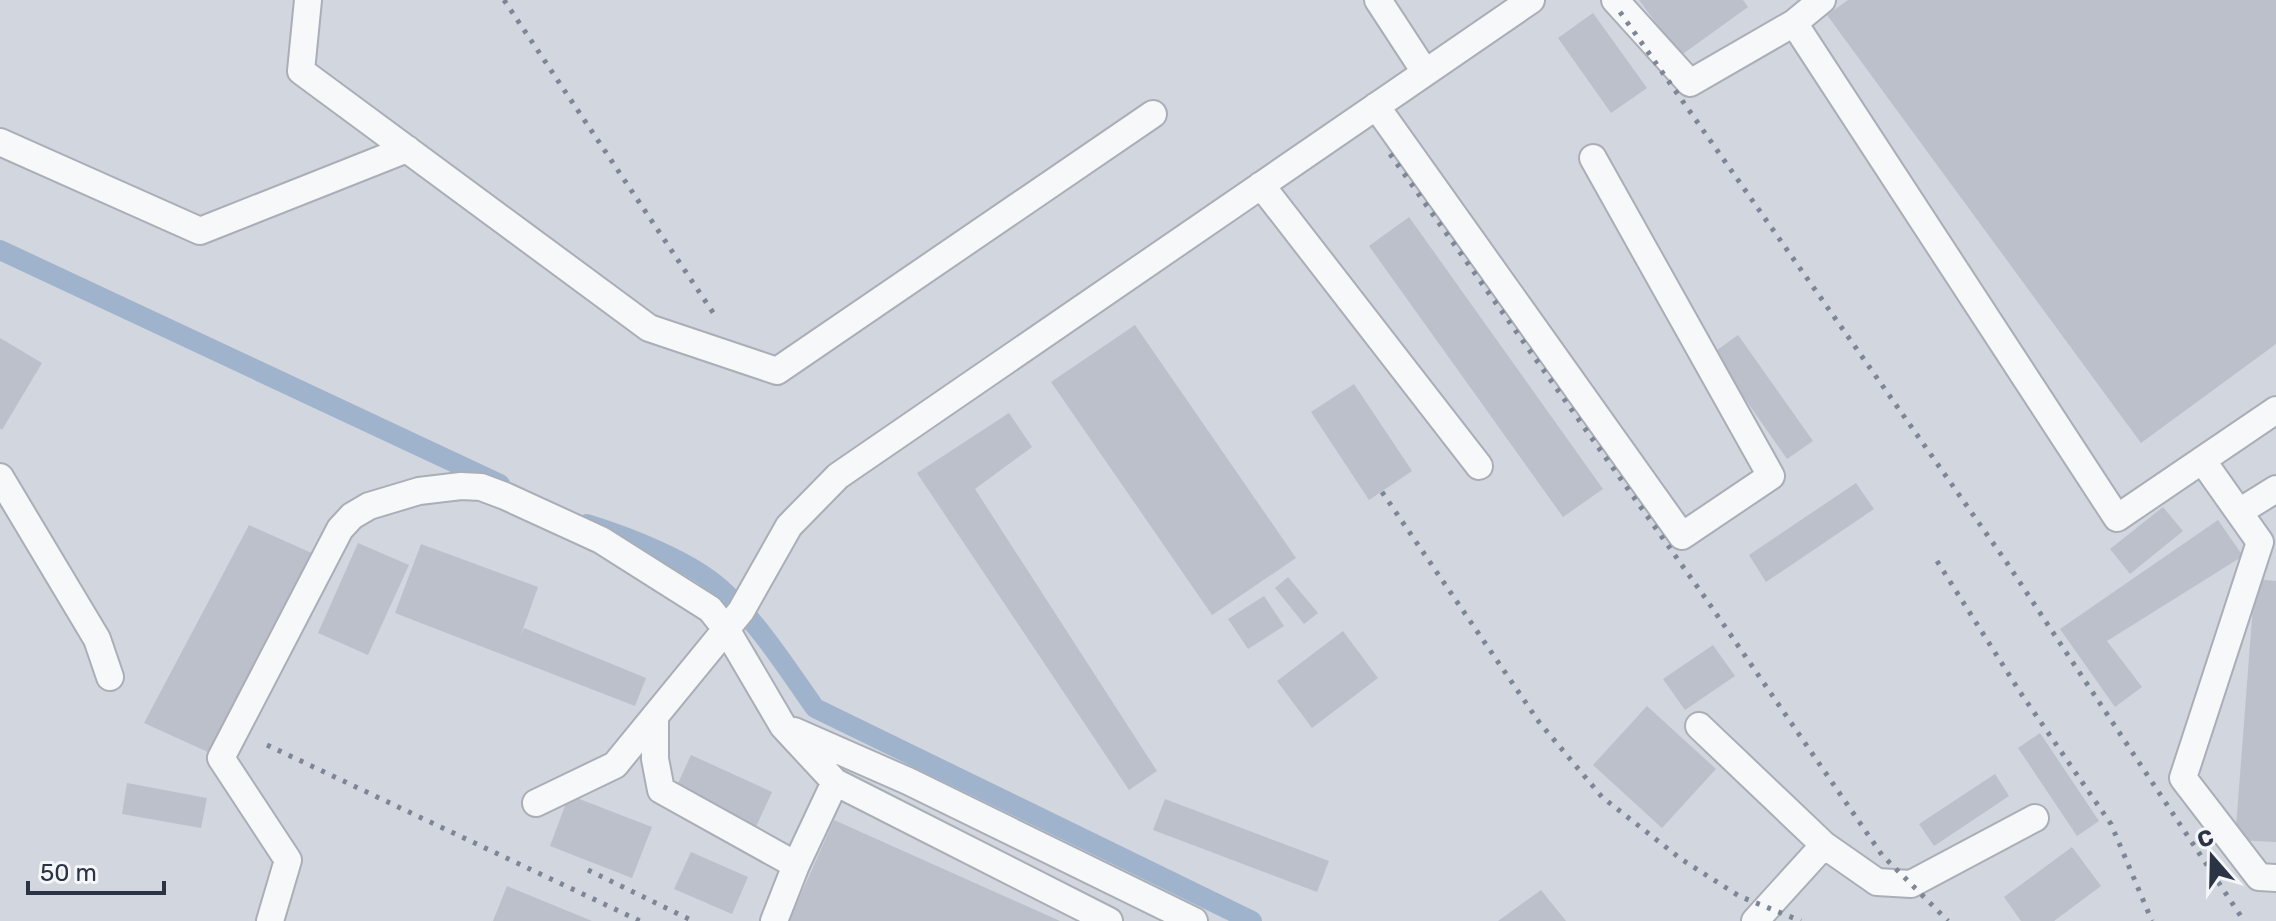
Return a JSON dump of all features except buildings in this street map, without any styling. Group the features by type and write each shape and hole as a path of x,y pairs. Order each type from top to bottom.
{"street":[{"path":"308,0 301,71 649,328 777,371 1153,114"},
{"path":"1378,0 1425,72"},
{"path":"536,803 615,765 741,611 789,526 838,476 1531,0"},
{"path":"1615,0 1690,83 1794,23 1822,0"},
{"path":"1794,23 2117,518 2276,410"},
{"path":"1376,106 1682,536 1771,476 1593,158"},
{"path":"0,142 200,231 407,149"},
{"path":"1261,185 1479,466"},
{"path":"2202,460 2260,542 2183,778 2259,877 2276,878"},
{"path":"0,477 97,639 110,677"},
{"path":"270,921 288,860 221,758 340,529 352,516 369,506 419,491 461,486 481,487 601,540 710,609 726,629 783,726 835,782 1109,921"},
{"path":"2239,512 2276,489"},
{"path":"655,716 655,759 661,790 796,865"},
{"path":"783,726 908,781 1194,921"},
{"path":"1699,726 1824,845 1877,882 1911,884 2035,818"},
{"path":"774,921 835,782"},
{"path":"1755,921 1824,845"}],"shaded area":[{"path":"0,0 2276,0 2276,921 0,921"}],"waterway":[{"path":"0,250 500,484"},
{"path":"587,524 675,559 720,588 759,630 815,708 1252,921"}],"railway":[{"path":"504,0 716,317"},
{"path":"1620,12 2007,563 2244,921"},
{"path":"1390,154 1706,599 1882,855 1948,921"},
{"path":"1382,492 1539,722 1602,797 1681,859 1739,896 1801,921"},
{"path":"1937,561 2020,692 2111,824 2152,921"},
{"path":"267,745 640,921"},
{"path":"588,870 693,921"}]}
